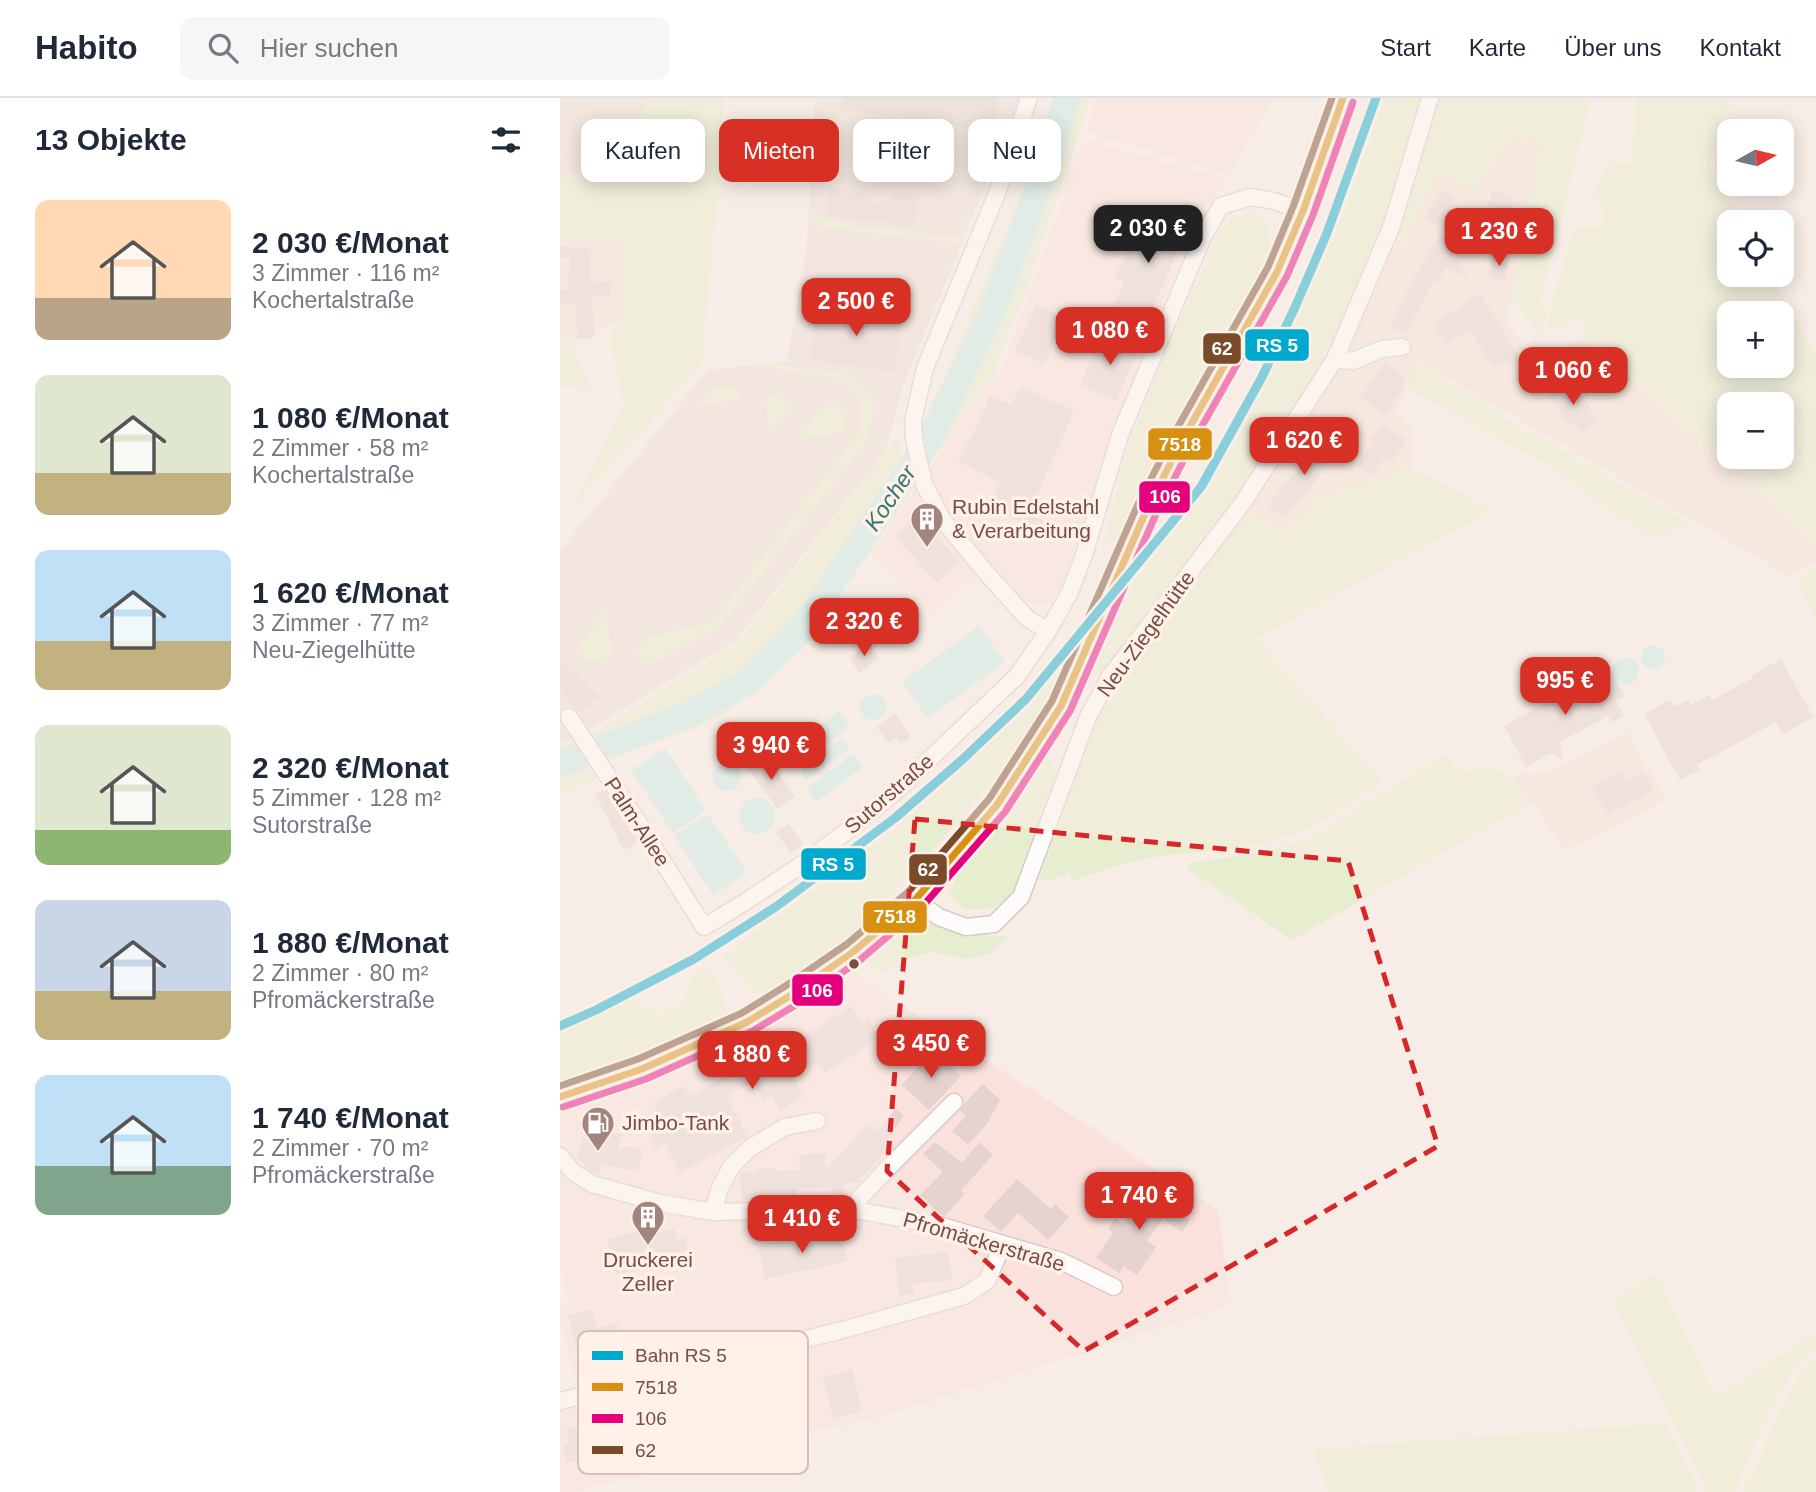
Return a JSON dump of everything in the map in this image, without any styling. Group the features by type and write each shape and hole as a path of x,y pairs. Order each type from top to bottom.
{"street":[{"path":"1029,98 998,191 925,368 913,421 914,439 924,484 942,519 1027,618 1048,632"},
{"path":"560,1097 642,1069 747,1021 793,994 853,952 915,900 998,805 1061,706 1147,509 1184,437 1277,272 1303,211 1343,98"},
{"name":"Neu-Ziegelhütte","path":"915,900 939,917 966,927 994,925 1021,897 1088,717 1109,678 1242,504 1335,359 1392,225 1430,98"},
{"name":"Sutorstraße","path":"704,927 807,861 893,794 1017,677 1048,632 1070,592 1084,555 1120,435 1202,237 1221,206 1250,197 1274,201 1303,211"},
{"path":"1335,359 1353,361 1382,349 1402,348"},
{"name":"Palm-Allee","path":"569,718 704,927"},
{"path":"850,1209 954,1102"},
{"path":"713,1212 720,1188 731,1167 750,1148 785,1127 817,1121"},
{"name":"Pfromäckerstraße","path":"560,1156 573,1172 592,1184 660,1203 713,1212 850,1209 942,1226 1060,1261 1114,1287"},
{"path":"808,1339 964,1296 986,1281 1003,1244"},
{"path":"560,1401 578,1396"}],"highlighted area":[{"path":"915,819 1348,861 1438,1146 1084,1351 887,1171"}],"shaded area":[{"path":"560,98 648,98 640,119 581,119 581,171 560,178"},
{"path":"815,98 1021,98 1012,119 968,119 968,182 987,182 903,386 885,452 735,641 588,730 560,744 560,551 708,370 787,362 807,245 810,182 839,182 839,119 814,119"},
{"path":"1096,98 1274,98 1229,175 1087,133"},
{"path":"1517,135 1541,142 1507,320 1536,368 1583,335 1717,455 1717,469 1733,469 1816,543 1816,560 1789,576 1418,361 1396,411 1414,432 1411,468 1315,499 1284,537 1245,510 1391,236 1405,242 1439,173 1475,190"},
{"path":"1085,139 1229,179 1195,221 1115,425 1080,552 1063,585 1051,601 1040,606 1028,603 987,567 931,613 873,552 936,458 990,384 998,379"},
{"path":"622,238 621,322 571,340 560,336 560,240"},
{"path":"1627,731 1666,799 1565,852 1532,802 1512,781 1523,770 1533,775 1552,769"},
{"path":"844,964 893,1000 1218,1210 1231,1306 897,1412 808,1434 808,1331 578,1331 578,1391 560,1321 560,1305 568,1303 560,1262 560,1103 644,1074"},
{"path":"578,1391 578,1474 647,1474 575,1492 560,1492 560,1397"}],"green space":[{"path":"648,98 724,98 723,119 719,119 719,182 702,362 679,391 574,505 623,402 609,335 621,322 622,238 560,240 560,178 581,171 581,182 705,182 705,119 640,119"},
{"path":"1053,98 1091,98 1019,309 996,364 997,375 989,380 935,456 932,446 933,408 1026,182 1061,182 1061,119 1046,119"},
{"path":"1384,98 1425,98 1386,224 1329,358 1237,502 1104,677 1086,668 1113,607 1198,496 1240,430 1310,291 1349,196"},
{"path":"1426,98 1591,98 1540,305 1548,309 1542,337 1511,299 1541,142 1516,135 1474,190 1439,173 1405,242 1392,225"},
{"path":"1636,98 1731,98 1724,119 1717,119 1717,141 1709,165 1717,179 1717,196 1727,196 1735,210 1717,210 1717,287 1778,287 1786,301 1717,301 1717,378 1794,378 1794,316 1816,355 1816,543 1733,469 1794,469 1794,392 1717,392 1717,455 1583,335 1587,316 1546,333 1554,293 1575,228 1602,226 1605,209 1592,194 1608,161 1632,164"},
{"path":"1252,213 1264,220 1269,229 1271,245 1266,263 1150,474 1125,532 1101,551 1131,438 1205,264 1222,228 1234,217"},
{"path":"812,215 855,225 949,237 959,237 969,215 971,217 960,244 819,227"},
{"path":"560,336 571,340 591,386 560,387"},
{"path":"768,363 849,375 861,385 875,406 867,441 718,629 648,666 638,654 640,645 649,635 712,623 859,433 860,403 854,391 841,379 765,368"},
{"path":"1417,363 1525,430 1689,523 1656,541 1541,461 1407,389"},
{"path":"733,387 740,393 738,400 695,406 716,388"},
{"path":"778,392 792,403 769,433 766,399"},
{"path":"831,405 840,408 845,419 841,432 795,442 822,407"},
{"path":"898,437 909,486 800,646 727,712 689,730 610,758 588,737 738,643"},
{"path":"1411,468 1463,492 1489,512 1256,639 1382,781 1323,820 1284,838 1140,860 1072,881 1070,873 1054,877 1055,880 1039,879 1095,724 1118,684 1245,510 1284,536 1315,499"},
{"path":"1816,567 1816,622 1800,587 1803,574"},
{"path":"605,611 612,655 600,664 584,659 580,645"},
{"path":"1057,676 1051,696 997,778 901,884 854,933 775,987 754,994 723,956 893,831 969,764"},
{"path":"572,742 599,778 560,796 560,748"},
{"path":"1046,754 1058,772 1011,898 990,909 965,909 952,898 950,892 960,871"},
{"path":"1447,754 1463,774 1484,766 1504,773 1532,802 1292,940 1187,868 1190,863 1245,855 1297,843 1335,824"},
{"path":"919,911 965,934 1008,937 990,953 966,959 932,952 900,961 882,974 870,968 868,953"},
{"path":"709,965 727,1007 727,1020 641,1064 560,1088 560,1032 632,999 662,1015 684,999 692,974"},
{"path":"1657,1273 1715,1397 1816,1333 1816,1346 1790,1376 1779,1394 1735,1492 1705,1492 1698,1470 1615,1305 1617,1296"},
{"path":"1816,1355 1816,1492 1742,1492 1750,1475 1755,1475 1754,1467 1797,1380"},
{"path":"1665,1423 1694,1477 1696,1492 1328,1492 1313,1449"}],"water":[{"path":"979,626 1005,662 927,718 902,682"},
{"path":"1653,645 1662,648 1665,657 1662,666 1653,669 1644,666 1641,657 1644,648"},
{"path":"1626,658 1635,662 1639,671 1635,680 1626,684 1617,680 1613,671 1617,662"},
{"path":"873,694 882,698 886,707 882,716 873,720 864,716 860,707 864,698"},
{"path":"839,711 849,727 790,770 779,755"},
{"path":"843,739 850,749 806,780 800,770"},
{"path":"665,748 706,810 673,833 631,771"},
{"path":"853,754 863,767 816,802 806,789"},
{"path":"727,763 737,767 741,777 737,787 727,791 717,787 713,777 717,767"},
{"path":"757,798 770,803 775,816 770,829 757,834 744,829 739,816 744,803"},
{"path":"708,814 747,872 713,895 674,836"}],"building":[{"path":"843,98 998,98 995,119 968,119 968,127 954,126 954,119 907,119 841,110"},
{"path":"830,187 861,192 869,201 891,204 893,192 919,196 914,228 826,214"},
{"path":"1442,190 1456,199 1439,227 1425,218"},
{"path":"1492,191 1514,196 1508,224 1485,219"},
{"path":"1156,209 1189,224 1146,324 1112,309 1124,282 1115,278 1140,220 1149,224"},
{"path":"1440,235 1458,245 1451,258 1458,260 1468,277 1445,268 1437,283 1434,281 1405,334 1390,326"},
{"path":"560,246 591,249 590,281 611,282 610,296 592,295 594,338 578,339 575,304 560,304 560,290 568,290 570,258 560,257"},
{"path":"1493,255 1509,258 1505,280 1488,277"},
{"path":"1480,294 1521,359 1493,367 1469,330 1446,345 1433,324"},
{"path":"818,304 902,316 894,372 810,360"},
{"path":"1036,305 1065,318 1044,364 1015,351"},
{"path":"1103,333 1139,349 1116,401 1080,385"},
{"path":"1385,363 1406,377 1400,393 1384,415 1360,397"},
{"path":"1571,381 1591,409 1588,411 1596,422 1581,433 1573,421 1569,425 1549,397"},
{"path":"1020,387 1074,411 1029,514 1065,531 1060,540 1049,535 1047,541 1032,534 1034,529 989,508 1000,483 958,461 990,396 1012,405"},
{"path":"1381,424 1406,440 1391,463 1383,459 1372,475 1357,466"},
{"path":"1326,435 1341,446 1284,519 1268,505"},
{"name":"Rubin Edelstahl & Verarbeitung","path":"917,515 960,562 937,583 895,536"},
{"path":"868,644 879,657 860,673 849,659"},
{"path":"560,659 600,697 579,713 560,687"},
{"path":"1781,659 1813,717 1783,734 1776,722 1697,765 1700,769 1680,780 1644,714 1670,700 1674,707 1688,700 1690,705 1709,695 1712,700"},
{"path":"1609,668 1625,696 1616,701 1624,716 1612,722 1608,716 1560,742 1563,761 1551,753 1526,767 1504,726"},
{"path":"895,713 911,736 901,744 896,738 888,743 877,727"},
{"path":"765,755 795,796 777,809 748,768"},
{"path":"1622,771 1627,781 1643,772 1653,790 1608,815 1592,787"},
{"path":"604,790 638,843 624,850 595,794"},
{"path":"789,824 803,844 791,853 776,832"},
{"path":"851,1006 862,1023 868,1019 880,1038 825,1073 818,1062 793,1077 804,1096 780,1110 772,1096 764,1101 753,1082 727,1096 748,1136 680,1173 664,1143 655,1148 648,1134 655,1130 650,1121 660,1115 653,1103 683,1086 689,1097 727,1075 730,1080 803,1039"},
{"path":"903,1019 915,1038 898,1048 886,1029"},
{"path":"933,1050 961,1076 929,1110 902,1085"},
{"path":"983,1084 1000,1100 987,1124 968,1145 952,1131 966,1116 960,1111 964,1104"},
{"path":"896,1109 904,1116 887,1139 892,1144 861,1178 861,1182 844,1183 845,1195 832,1196 831,1187 797,1189 797,1196 776,1197 776,1200 742,1200 740,1173 774,1168 774,1171 800,1170 799,1155 825,1153 826,1170 869,1123 878,1131"},
{"name":"Jimbo-Tank","path":"594,1126 622,1134 618,1150 626,1146 643,1151 638,1172 602,1164 599,1175 584,1167 585,1162 577,1159 583,1138 590,1140"},
{"path":"935,1142 962,1163 979,1142 993,1155 961,1190 965,1194 945,1216 920,1195 943,1172 923,1154"},
{"path":"1017,1179 1051,1209 1055,1204 1069,1217 1048,1240 1018,1213 1001,1232 983,1216"},
{"path":"1141,1184 1190,1220 1182,1232 1163,1219 1147,1241 1156,1247 1137,1275 1124,1266 1119,1273 1096,1258 1113,1233 1108,1229 1115,1219 1123,1224 1139,1201 1133,1196"},
{"name":"Druckerei Zeller","path":"657,1226 659,1232 674,1228 677,1240 685,1237 689,1253 682,1256 684,1262 651,1271 650,1267 617,1275 607,1239"},
{"path":"840,1233 848,1261 765,1279 758,1246 787,1240 789,1245"},
{"path":"948,1252 952,1280 912,1284 914,1294 899,1295 895,1258"},
{"path":"592,1309 597,1328 617,1323 619,1331 578,1331 578,1356 568,1315"},
{"path":"852,1369 862,1411 833,1418 823,1377"},
{"path":"578,1427 578,1460 567,1463 563,1445 569,1444 566,1430"}],"waterway":[{"name":"Kocher","path":"560,764 690,714 750,680 799,633 930,439 992,312 1049,160 1067,98"},
{"name":"Kocher","path":"568,753 574,758"}],"transit line":[{"name":"62","path":"560,1086 638,1059 742,1013 787,985 847,944 908,892 989,799 1052,701 1138,504 1175,432 1268,267 1293,207 1332,98"},
{"name":"7518","path":"560,1097 642,1069 747,1022 793,994 853,952 915,900 997,805 1061,706 1147,509 1184,437 1277,272 1303,211 1343,98"},
{"path":"560,1026 694,959 777,906 895,818 1026,699 1201,487 1262,377 1296,305 1327,233 1376,98"},
{"name":"106","path":"563,1107 646,1079 751,1032 799,1003 860,960 922,907 1005,812 1070,711 1156,514 1193,442 1287,276 1313,215 1353,102"}],"place":[{"name":"Rubin Edelstahl & Verarbeitung","path":"927,549"},
{"name":"Jimbo-Tank","path":"598,1153"},
{"name":"Druckerei Zeller","path":"648,1247"}]}
